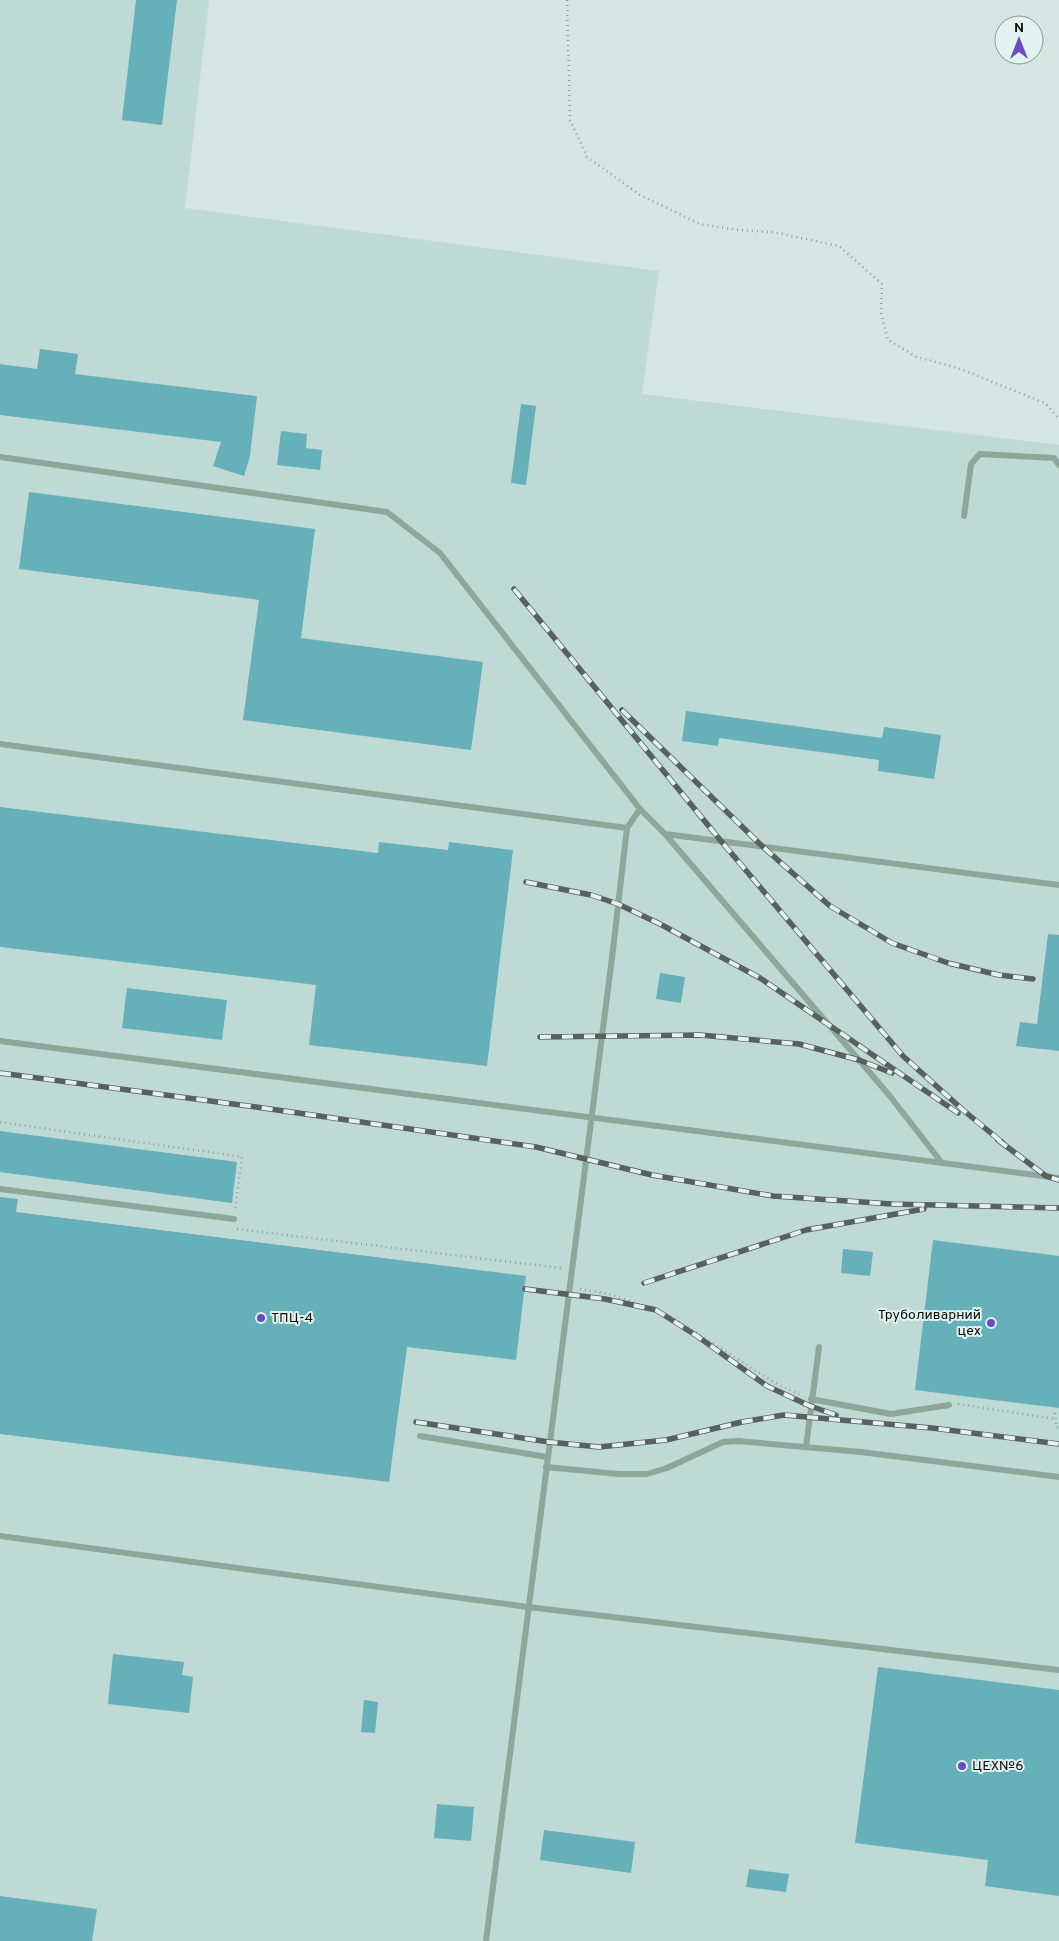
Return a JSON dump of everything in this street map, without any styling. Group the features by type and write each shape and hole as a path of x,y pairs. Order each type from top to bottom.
{"lane":[{"path":"964,516 971,464 980,454 1054,458 1059,465"},
{"path":"0,457 387,512 440,553 640,809 665,834 889,1094 942,1162"},
{"path":"0,744 627,828"},
{"path":"486,1941 627,828 640,809"},
{"path":"665,834 1059,885"},
{"path":"0,1040 1059,1178"},
{"path":"0,1189 234,1220"},
{"path":"806,1447 819,1347"},
{"path":"811,1399 891,1414 949,1405"},
{"path":"420,1436 547,1457"},
{"path":"546,1467 618,1474 647,1474 667,1468 723,1442 738,1441 1059,1476"},
{"path":"0,1536 528,1606 1059,1670"}],"path":[{"path":"567,0 570,120 586,157 640,196 700,224 738,230 773,232 839,246 882,284 881,313 888,340 918,357 958,368 1045,403 1059,419"},
{"path":"0,1122 242,1157 232,1229 571,1269"},
{"path":"569,1287 609,1294 665,1313 775,1383 811,1399"},
{"path":"949,1405 957,1404 1055,1419"},
{"path":"1055,1413 1056,1427 1059,1428"}],"shaded area":[{"path":"0,0 209,0 185,208 659,271 642,394 1059,445 1059,1941 0,1941"}],"building":[{"path":"136,0 177,0 162,125 122,120"},
{"path":"40,349 78,354 75,374 257,396 250,456 244,476 213,466 221,442 0,415 0,364 37,369"},
{"path":"521,404 536,406 526,485 511,483"},
{"path":"281,431 307,434 306,448 322,450 320,470 277,465"},
{"path":"29,492 315,529 301,638 483,662 471,750 243,720 259,600 19,569"},
{"path":"686,711 882,738 884,727 941,735 934,779 878,771 879,760 719,738 718,746 682,741"},
{"path":"0,807 378,853 379,842 448,850 449,842 513,850 487,1066 309,1045 316,985 0,947"},
{"path":"1048,934 1059,935 1059,1051 1016,1046 1020,1022 1037,1024"},
{"path":"660,973 685,977 681,1003 656,999"},
{"path":"127,988 227,1000 222,1040 122,1028"},
{"path":"0,1131 237,1162 232,1203 0,1172"},
{"name":"ТПЦ-4","path":"0,1197 18,1199 16,1212 526,1276 516,1360 407,1347 389,1482 0,1434"},
{"name":"Труболиварний цех","path":"933,1240 1059,1256 1059,1408 915,1390"},
{"path":"843,1249 873,1252 870,1276 841,1273"},
{"path":"113,1654 184,1662 182,1675 193,1677 189,1713 108,1704"},
{"name":"ЦЕХ№6","path":"878,1667 1059,1690 1059,1896 985,1886 988,1860 855,1843"},
{"path":"364,1700 378,1702 375,1733 361,1732"},
{"path":"437,1804 474,1807 471,1841 434,1838"},
{"path":"544,1830 635,1842 631,1873 540,1860"},
{"path":"749,1869 789,1874 786,1892 746,1887"},
{"path":"0,1896 97,1909 92,1941 0,1941"}],"railway":[{"path":"514,589 721,841 903,1056 1003,1143"},
{"path":"622,710 762,846 830,906 892,943 948,963 999,975 1033,979"},
{"path":"526,882 591,895 618,904 660,924 760,978 958,1113"},
{"path":"540,1037 700,1035 799,1044 859,1060 892,1073"},
{"path":"0,1073 536,1147 652,1175 773,1196 892,1204 1059,1208"},
{"path":"998,1140 1046,1176 1059,1180"},
{"path":"644,1283 806,1230 924,1209"},
{"path":"525,1289 605,1299 656,1310 697,1336 767,1386 810,1406 836,1415"},
{"path":"416,1422 549,1442 599,1447 666,1440 742,1422 784,1415 932,1428 1059,1444"}],"place":[{"name":"ТПЦ-4","path":"261,1318"},
{"name":"Труболиварний цех","path":"991,1323"},
{"name":"ЦЕХ№6","path":"962,1766"}]}
